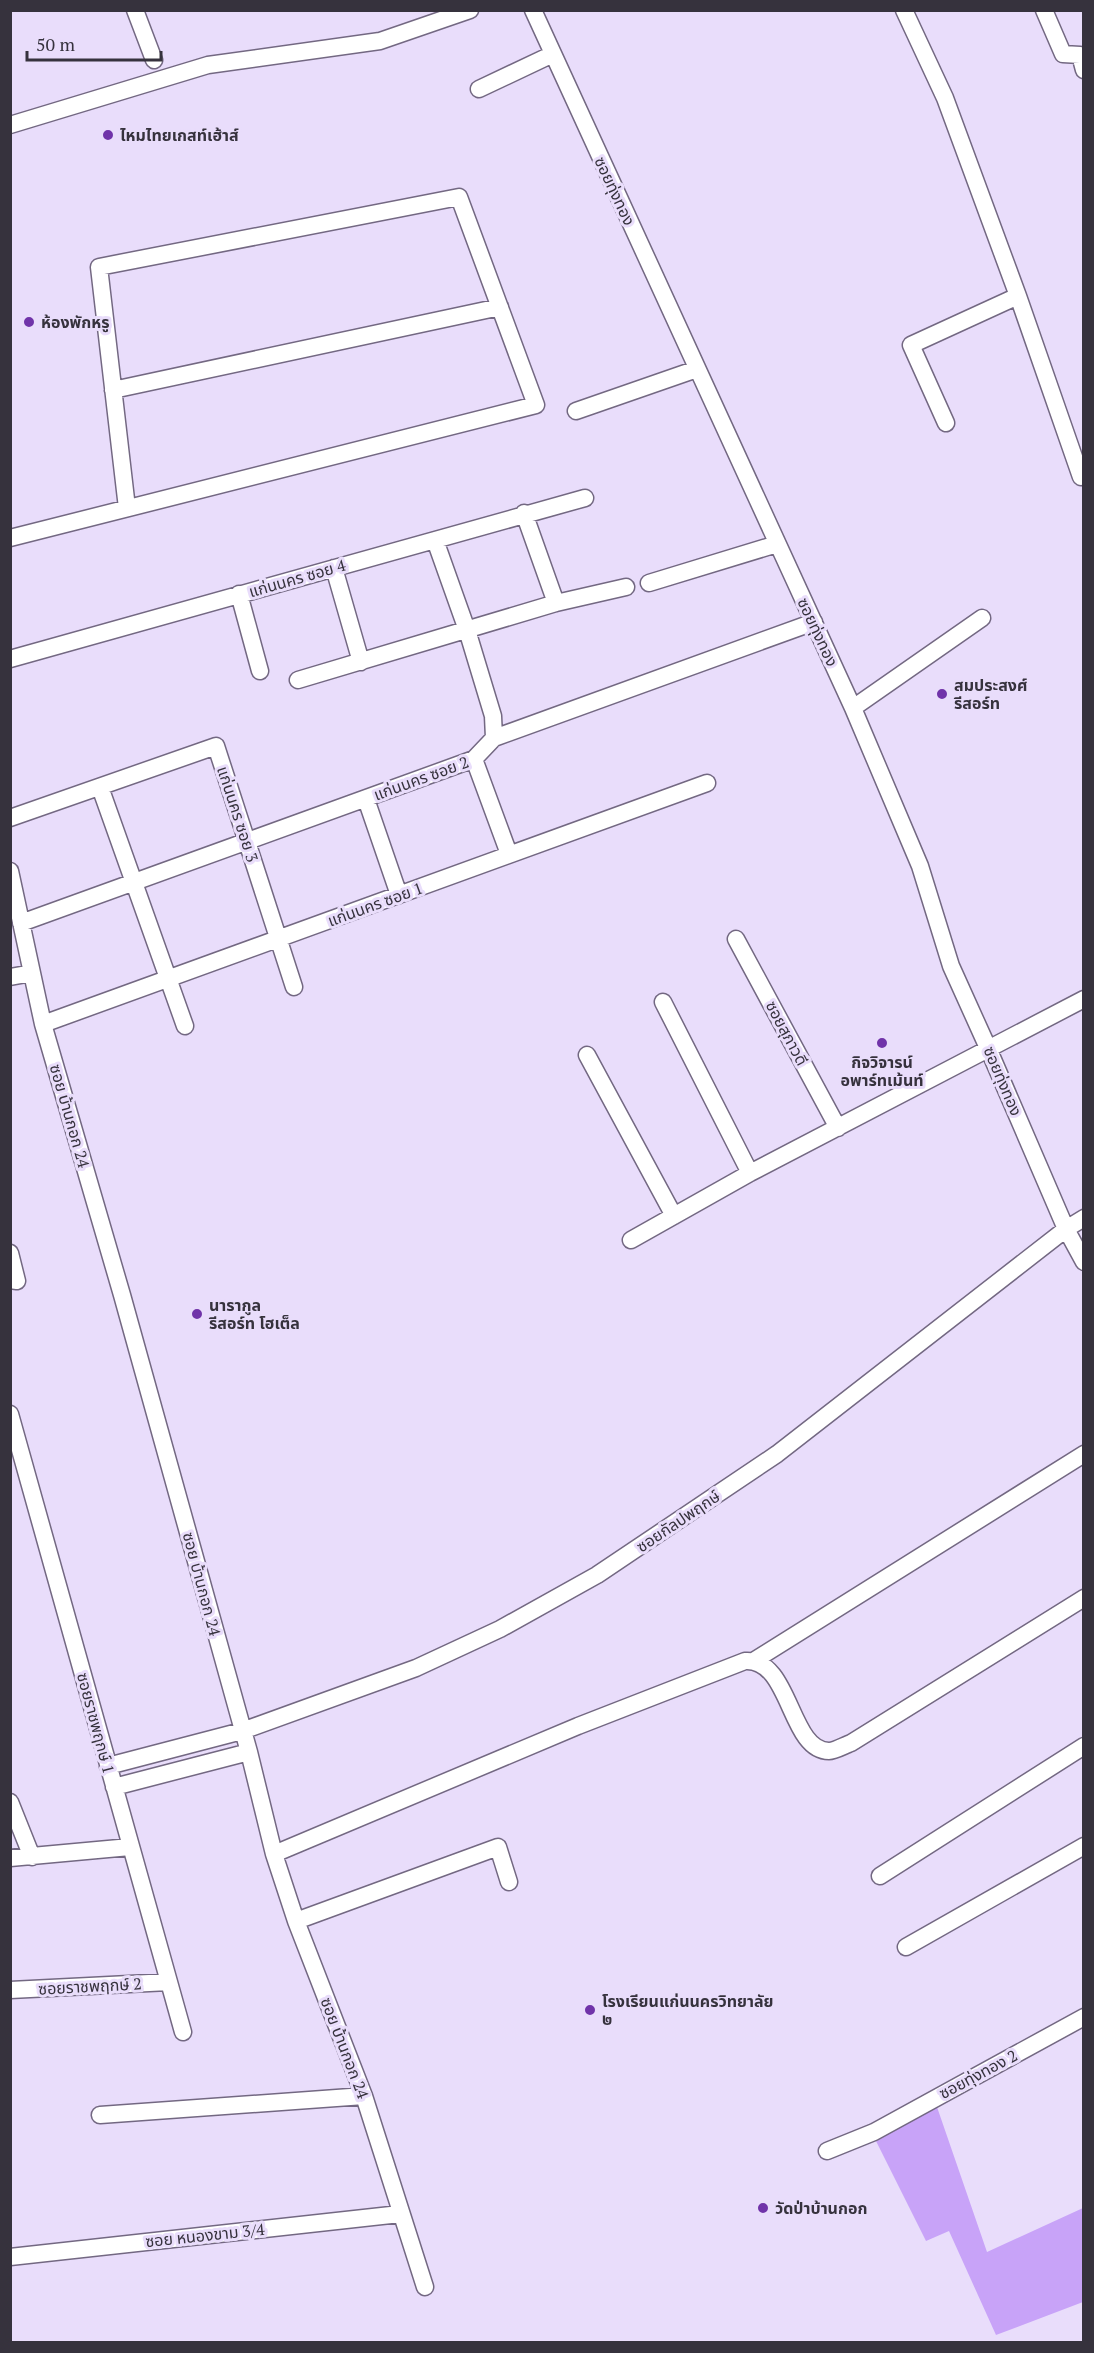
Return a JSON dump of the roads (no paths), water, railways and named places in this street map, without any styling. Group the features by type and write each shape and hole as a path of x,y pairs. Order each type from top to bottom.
{"street":[{"path":"135,10 154,60"},
{"path":"10,125 208,65 380,41 471,10"},
{"name":"ซอยทุ่งทอง","path":"533,10 853,708 920,866 951,966 1066,1229 1083,1262"},
{"path":"904,10 945,98 1082,477"},
{"path":"1044,10 1063,54 1080,55 1083,70"},
{"path":"478,88 553,54"},
{"path":"10,538 537,405 459,197 99,267 127,508"},
{"path":"946,423 910,345 1018,296"},
{"path":"113,390 500,307"},
{"path":"576,411 697,369"},
{"name":"แก่นนคร ซอย 4","path":"10,659 524,513 585,498"},
{"path":"524,513 556,603"},
{"path":"435,540 467,630 493,716 494,738"},
{"path":"649,583 777,544"},
{"path":"334,568 361,662"},
{"path":"298,680 556,603 626,587"},
{"path":"239,594 260,671"},
{"path":"853,708 982,618"},
{"name":"แก่นนคร ซอย 2","path":"21,923 474,759 494,738 814,622"},
{"name":"แก่นนคร ซอย 3","path":"10,818 216,746 294,987"},
{"path":"474,759 509,855"},
{"name":"แก่นนคร ซอย 1","path":"43,1024 707,783"},
{"path":"99,787 185,1026"},
{"path":"366,799 399,895"},
{"name":"ซอย บ้านกอก 24","path":"10,871 43,1024 122,1295 249,1752 274,1854 364,2096 425,2287"},
{"name":"ซอยสุภาวดี","path":"736,939 838,1128"},
{"path":"10,977 32,973"},
{"path":"631,1240 750,1173 1083,999"},
{"path":"663,1002 750,1173"},
{"path":"587,1055 674,1216"},
{"name":"ซอยกัลปพฤกษ์","path":"108,1767 242,1731 416,1668 500,1629 597,1575 777,1454 1083,1218"},
{"path":"10,1253 17,1281 10,1280"},
{"name":"ซอยราชพฤกษ์ 1","path":"10,1414 183,2032"},
{"path":"274,1854 578,1726 745,1661 755,1660 1083,1454"},
{"path":"755,1660 766,1667 776,1678 805,1736 815,1746 828,1751 851,1743 1083,1598"},
{"path":"880,1876 1083,1746"},
{"path":"114,1787 249,1752"},
{"path":"10,1802 32,1857"},
{"path":"906,1947 1083,1846"},
{"path":"10,1858 130,1847"},
{"path":"297,1921 498,1847 509,1882"},
{"name":"ซอยราชพฤกษ์ 2","path":"10,1990 169,1982"},
{"name":"ซอยทุ่งทอง 2","path":"827,2151 874,2132 1083,2017"},
{"path":"100,2115 364,2096"},
{"name":"ซอย หนองขาม 3/4","path":"10,2257 400,2214"}],"place":[{"name":"ไหมไทยเกสท์เฮ้าส์","path":"108,135"},
{"name":"ห้องพักหรู","path":"29,322"},
{"name":"สมประสงศ์ รีสอร์ท","path":"942,694"},
{"name":"กิจวิจารน์ อพาร์ทเม้นท์","path":"882,1043"},
{"name":"นารากูล รีสอร์ท โฮเต็ล","path":"197,1314"},
{"name":"โรงเรียนแก่นนครวิทยาลัย ๒","path":"590,2010"},
{"name":"วัดป่าบ้านกอก","path":"763,2208"}]}
